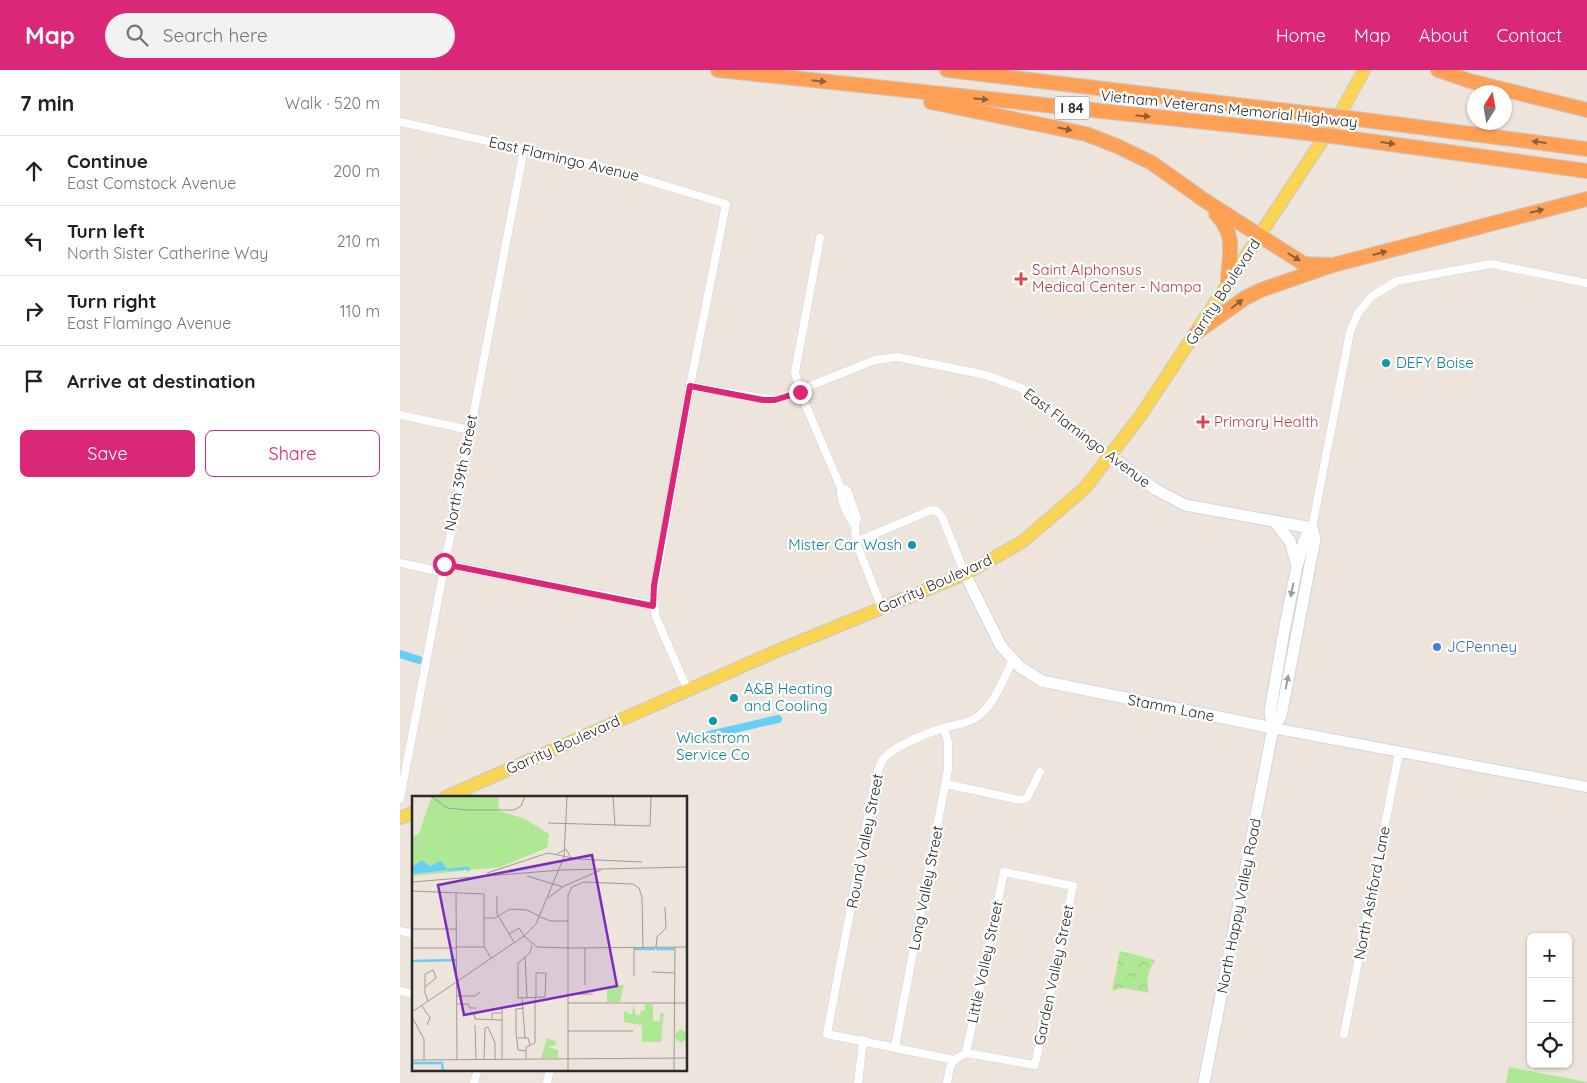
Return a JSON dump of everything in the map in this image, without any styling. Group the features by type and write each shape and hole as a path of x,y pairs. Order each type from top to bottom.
{"highway":[{"name":"Vietnam Veterans Memorial Highway","path":"718,70 1298,132 1587,171"},
{"name":"Vietnam Veterans Memorial Highway","path":"947,70 1358,119 1587,149"},
{"path":"1438,70 1479,83 1587,110"},
{"path":"846,84 1086,134 1152,163 1204,200 1304,264 1333,265"},
{"path":"1197,332 1245,298 1261,290 1333,265 1587,199"},
{"path":"1204,200 1226,225 1231,236 1228,280"}],"main road":[{"name":"Garrity Boulevard","path":"448,796 688,691 965,574 1022,542 1046,523 1085,488 1141,415 1197,332 1228,280 1341,112 1364,70"},
{"name":"East Flamingo Avenue","path":"1110,456 1155,489 1185,505 1312,528"},
{"path":"1274,521 1290,541 1297,566"},
{"name":"North Happy Valley Road","path":"1274,728 1270,712 1297,566 1305,538 1312,528"},
{"name":"North Happy Valley Road","path":"1204,1083 1274,728 1281,716 1314,539 1312,528"},
{"name":"Stamm Lane","path":"965,574 1001,646 1020,668 1042,681 1274,728"},
{"path":"400,818 412,813"}],"street":[{"name":"East Flamingo Avenue","path":"400,122 604,166 726,204 690,386 763,400 775,400 800,392 876,360 897,357 912,359 986,375 1027,391 1110,456"},
{"name":"North 39th Street","path":"400,798 524,149"},
{"path":"820,238 795,372 800,392 841,488 840,493 851,521 855,524 856,542 882,608"},
{"name":"North Happy Valley Road","path":"1312,528 1350,332 1358,313 1372,296 1397,281 1491,264 1587,283"},
{"path":"688,691 653,606 654,586 690,386"},
{"path":"400,415 470,430"},
{"name":"Stamm Lane","path":"856,542 931,510 937,511 942,517 965,574"},
{"path":"400,563 443,568 653,606"},
{"name":"Round Valley Street","path":"862,1040 827,1034 851,914 870,800 880,767 885,757 896,750 944,728 970,721 981,714 990,705 1013,660"},
{"name":"Long Valley Street","path":"895,1047 946,784 948,742 944,728"},
{"name":"Stamm Lane","path":"1274,728 1587,787"},
{"name":"North Ashford Lane","path":"1344,1034 1399,753"},
{"path":"946,784 1020,800 1027,798 1040,772"},
{"name":"Little Valley Street","path":"966,1052 1004,872 1073,886"},
{"name":"Garden Valley Street","path":"966,1052 1035,1064 1073,886"},
{"path":"858,1083 862,1040 954,1060"},
{"path":"946,1083 954,1060 966,1052"},
{"path":"547,1083 550,1070"},
{"path":"474,1083 477,1072"}],"green space":[{"path":"1120,951 1156,960 1148,975 1147,985 1149,993 1123,988 1112,991"},
{"path":"1509,1067 1587,1082 1587,1083 1506,1083"}],"waterway":[{"path":"400,654 419,660"},
{"path":"696,738 778,719"}],"place":[{"name":"Saint Alphonsus Medical Center - Nampa","path":"1021,279"},
{"name":"DEFY Boise","path":"1386,363"},
{"name":"Primary Health","path":"1203,422"},
{"name":"Mister Car Wash","path":"912,545"},
{"name":"JCPenney","path":"1437,647"},
{"name":"A&B Heating and Cooling","path":"734,698"},
{"name":"Wickstrom Service Co","path":"713,721"}],"route":[{"path":"444,564 572,588 653,606 654,586 690,386 763,400 785,398 800,392"}]}
